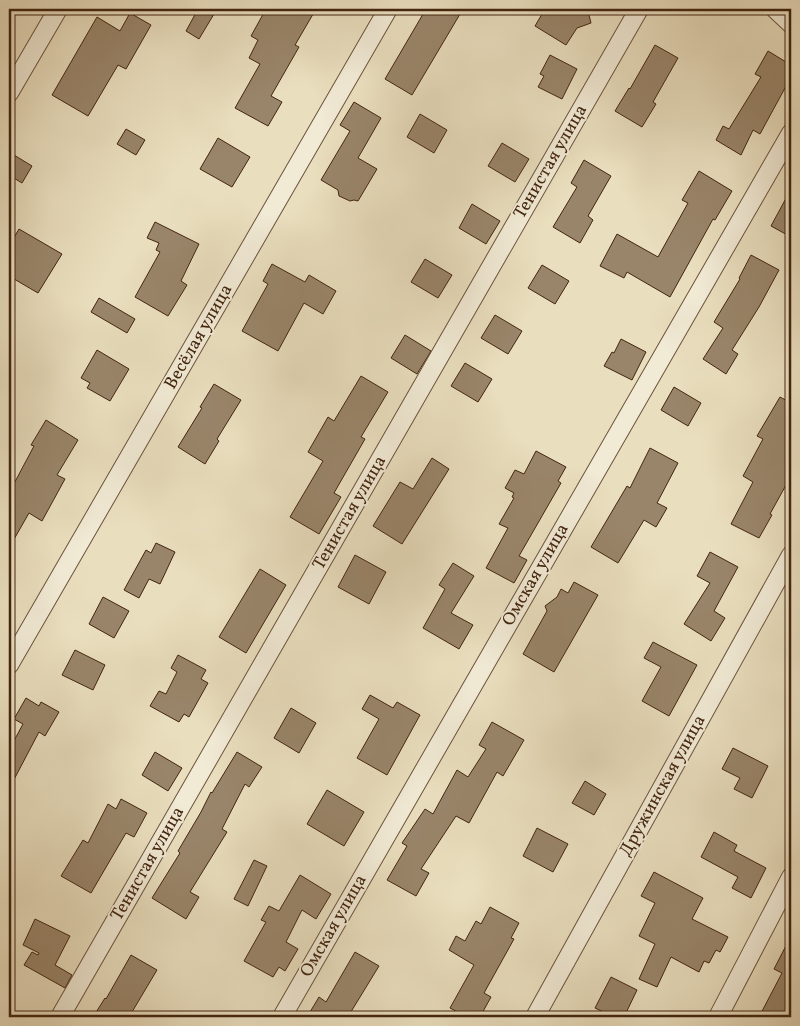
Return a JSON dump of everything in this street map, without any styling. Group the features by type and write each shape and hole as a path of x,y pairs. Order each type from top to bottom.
{"street":[{"path":"9,93 58,9"},
{"name":"Весёлая улица","path":"9,665 388,9"},
{"name":"Тенистая улица","path":"60,1017 639,9"},
{"path":"775,9 791,24"},
{"name":"Омская улица","path":"282,1017 791,133"},
{"name":"Дружинская улица","path":"535,1017 791,554"},
{"path":"718,1017 791,877"}],"building":[{"path":"198,9 217,9 199,39 186,31"},
{"path":"266,9 316,9 295,45 299,47 271,96 282,102 268,126 235,108 260,64 249,58 258,40 251,36"},
{"path":"426,9 463,9 412,95 385,79"},
{"path":"545,9 581,9 589,15 591,23 577,28 566,45 535,26"},
{"path":"130,13 151,25 126,69 118,65 88,116 52,95 97,17 120,31"},
{"path":"655,45 678,58 653,102 656,104 642,127 615,111"},
{"path":"768,51 791,65 791,77 760,134 753,130 741,155 716,140 723,126 729,129 761,77 755,74"},
{"path":"550,55 577,69 562,99 538,87 544,76 540,74"},
{"path":"354,102 381,118 358,158 377,169 358,201 350,201 339,196 338,190 321,180 350,131 340,125"},
{"path":"420,114 447,130 434,153 407,137"},
{"path":"126,129 145,140 136,155 117,144"},
{"path":"218,138 250,157 232,187 200,169"},
{"path":"502,143 529,159 515,182 488,166"},
{"path":"9,152 32,166 22,183 9,175"},
{"path":"584,160 611,176 588,216 593,220 580,243 553,227 577,187 571,183"},
{"path":"699,171 732,191 715,220 713,219 670,297 627,272 624,278 600,266 617,234 658,257 688,203 682,200"},
{"path":"791,189 791,237 771,226"},
{"path":"472,204 500,221 486,244 459,228"},
{"path":"155,222 199,244 181,281 187,285 168,316 135,297 160,252 156,250 159,243 147,238"},
{"path":"19,229 62,254 38,293 9,276 9,246"},
{"path":"751,255 779,270 732,350 738,354 726,374 703,359 723,328 714,322 740,279"},
{"path":"425,259 452,275 438,298 411,282"},
{"path":"272,264 305,282 309,275 336,291 323,314 304,303 278,351 242,331 268,284 263,281"},
{"path":"542,265 569,281 555,304 528,288"},
{"path":"99,298 135,319 127,333 91,312"},
{"path":"495,315 522,331 508,354 481,338"},
{"path":"405,335 431,351 417,374 391,358"},
{"path":"621,339 646,352 632,380 604,366 612,352 614,353"},
{"path":"97,350 129,369 110,401 87,388 90,383 81,378"},
{"path":"465,363 492,379 478,402 451,386"},
{"path":"361,376 388,392 361,437 365,439 334,493 341,497 319,534 290,517 323,461 308,452 328,417 334,421"},
{"path":"214,384 241,400 217,439 219,441 205,464 178,447"},
{"path":"674,387 701,403 688,426 661,410"},
{"path":"780,397 791,403 791,476 759,538 731,524 753,482 743,476 763,439 757,436"},
{"path":"46,420 78,440 57,475 65,479 42,521 29,513 9,548 9,493 34,446 31,445"},
{"path":"650,448 678,463 657,503 667,508 656,527 644,520 618,563 591,547 627,486 630,488"},
{"path":"536,451 566,467 558,481 561,483 519,556 527,560 514,583 486,568 508,528 499,524 514,498 512,497 514,493 505,488 515,470 524,474"},
{"path":"432,458 449,469 402,544 373,526 400,482 413,489"},
{"path":"156,543 175,552 160,584 149,579 139,598 124,590 146,550 151,553"},
{"path":"710,552 738,567 714,611 725,618 711,641 684,624 710,583 697,576"},
{"path":"355,555 386,572 369,604 338,587"},
{"path":"453,563 474,576 451,613 473,625 459,649 423,628 445,589 439,585"},
{"path":"260,569 286,585 246,653 219,637"},
{"path":"574,582 598,595 554,672 523,654 547,611 545,606 557,597 561,589 568,593"},
{"path":"103,597 129,611 114,638 89,624"},
{"path":"653,642 697,665 669,716 642,701 661,667 644,658"},
{"path":"75,650 105,665 93,690 62,675"},
{"path":"178,655 206,670 201,679 208,683 189,717 184,714 179,722 150,706 159,691 166,694 177,672 171,668"},
{"path":"370,695 393,708 397,702 420,715 387,775 357,758 379,719 362,709"},
{"path":"26,698 39,706 41,702 59,712 45,736 39,732 9,789 9,750 23,724 14,719"},
{"path":"291,708 316,723 299,753 274,738"},
{"path":"492,722 524,740 503,776 497,772 469,823 456,816 421,869 429,873 416,896 387,880 407,846 402,843 425,809 433,814 457,770 468,777 486,749 479,745"},
{"path":"733,748 768,766 752,798 734,789 740,778 722,769"},
{"path":"155,752 182,768 168,791 142,775"},
{"path":"237,752 262,767 249,787 245,784 222,829 227,832 190,892 199,897 186,919 152,898 180,853 178,851 211,792"},
{"path":"585,781 606,794 594,815 572,803"},
{"path":"327,790 364,812 344,846 307,824"},
{"path":"121,799 147,813 134,837 126,833 91,893 61,876 83,840 88,843 108,804 116,809"},
{"path":"537,828 568,844 553,872 523,856"},
{"path":"714,832 737,845 734,851 766,868 751,898 732,888 738,877 701,857"},
{"path":"254,860 267,866 248,906 234,899"},
{"path":"654,872 703,898 692,919 728,937 720,952 716,950 709,963 704,961 699,972 671,957 657,987 639,979 655,944 639,936 655,903 641,896"},
{"path":"300,875 331,894 316,919 302,910 286,942 298,949 285,971 279,967 273,977 244,961 266,922 261,920 269,906 279,911"},
{"path":"490,907 519,923 511,938 514,939 484,993 491,997 480,1017 467,1017 450,1008 474,965 449,950 456,936 465,941 476,921 481,924"},
{"path":"35,919 70,936 55,965 72,975 65,988 24,965 32,952 38,955 39,953 23,945"},
{"path":"791,936 791,1017 759,1017 782,973 774,969"},
{"path":"355,952 379,966 349,1015 353,1017 307,1017 319,997 326,1002"},
{"path":"131,955 157,970 129,1017 93,1017 106,999"},
{"path":"611,977 637,990 624,1017 614,1017 595,1008"}]}
